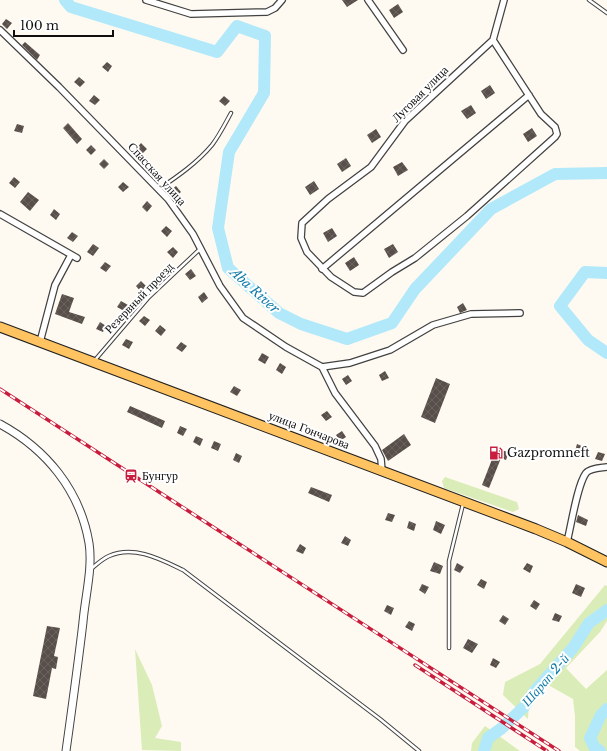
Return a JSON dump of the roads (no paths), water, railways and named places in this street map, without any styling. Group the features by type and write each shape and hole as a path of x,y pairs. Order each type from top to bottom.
{"main road":[{"name":"улица Гончарова","path":"0,327 464,502 567,542 607,562"}],"street":[{"path":"146,0 191,14 267,12 275,8 282,0"},
{"path":"368,0 403,50"},
{"path":"493,40 504,0"},
{"name":"Спасская улица","path":"0,30 60,87 159,190 193,234 220,286 243,318 286,347 322,367"},
{"name":"Луговая улица","path":"493,40 541,114 555,127 557,134 517,173 415,258 392,272 363,293 354,292 348,289 322,268 307,252 301,238 302,223 328,199 372,167 405,121 493,40"},
{"path":"322,268 529,95"},
{"path":"0,214 77,258"},
{"path":"40,342 55,285 71,255"},
{"path":"382,471 381,459 375,446 335,393 322,367 350,363 390,350 433,325 471,314 520,313"},
{"path":"0,424 16,433 38,449 54,468 75,497 89,544 89,570 66,751"},
{"path":"567,542 579,491 586,473 591,470 607,467"}],"lane":[{"path":"589,0 607,13"},
{"path":"159,190 196,162 204,154 213,143 231,113"},
{"name":"Резервный проезд","path":"93,362 149,297 200,248"},
{"path":"449,648 449,561 464,502"},
{"path":"89,570 108,557 122,552 153,555 183,570 380,719 419,751"}],"waterway":[{"name":"Aba River","path":"65,0 71,7 217,52 237,26 265,36 264,93 229,152 218,228 228,268 279,313 301,324 347,339 392,323 415,289 491,209 555,174 607,173"},
{"name":"Aba River","path":"607,273 585,272 560,306 588,340 607,353"},
{"name":"Шарап 2-й","path":"484,751 488,738 502,728 524,707 534,692 573,648 589,623 607,610"},
{"name":"Шарап 2-й","path":"600,751 595,748 590,738 601,715 607,709"}],"railway":[{"path":"0,389 559,751"},
{"path":"415,665 547,751"}],"place":[{"name":"Gazpromneft","path":"496,453"},
{"name":"Бунгур","path":"131,476"}]}
